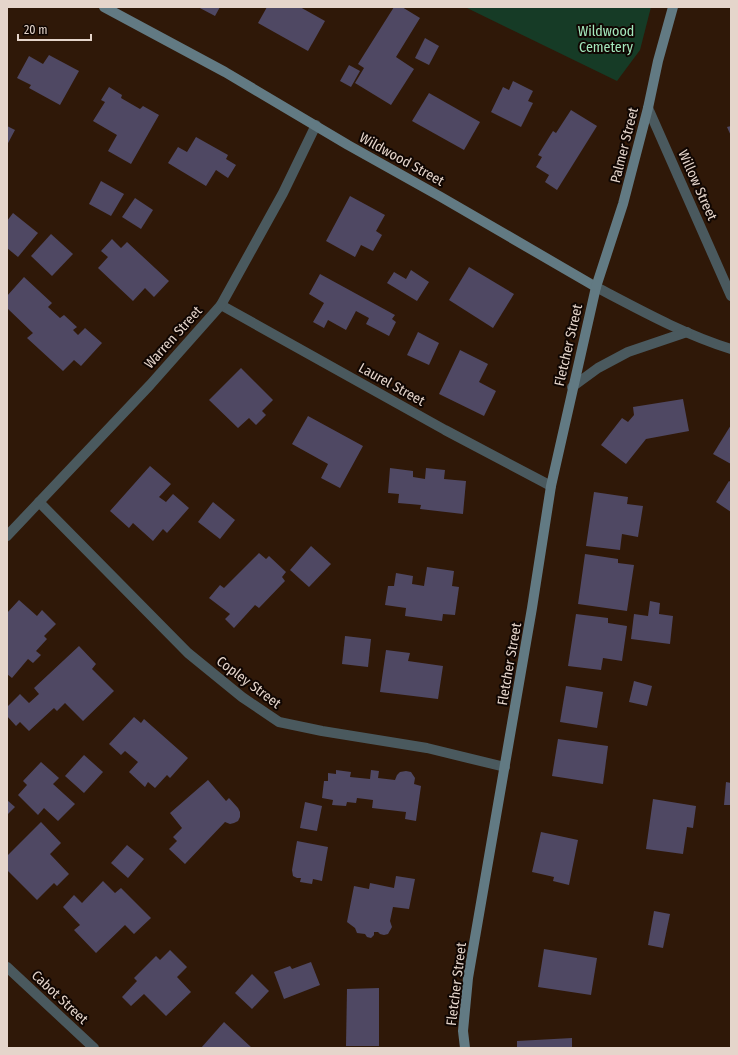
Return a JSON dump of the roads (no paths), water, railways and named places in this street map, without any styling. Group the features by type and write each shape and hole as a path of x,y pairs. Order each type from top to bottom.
{"street":[{"name":"Wildwood Street","path":"104,7 225,72 596,287 664,323 713,344 731,349"},
{"name":"Palmer Street","path":"596,287 623,204 673,7"},
{"name":"Willow Street","path":"648,108 731,296"},
{"name":"Warren Street","path":"7,536 150,385 221,305 284,193 316,126"},
{"name":"Fletcher Street","path":"465,1048 463,1031 468,978 532,608 551,486 572,387 596,287"},
{"name":"Laurel Street","path":"221,305 445,430 551,486"},
{"path":"572,387 598,368 628,352 687,332"},
{"name":"Copley Street","path":"40,502 188,653 242,696 279,722 322,731 427,748 505,767"},
{"name":"Cabot Street","path":"7,967 94,1048"}],"park label":[{"name":"Wildwood Cemetery","path":"606,40"}]}
